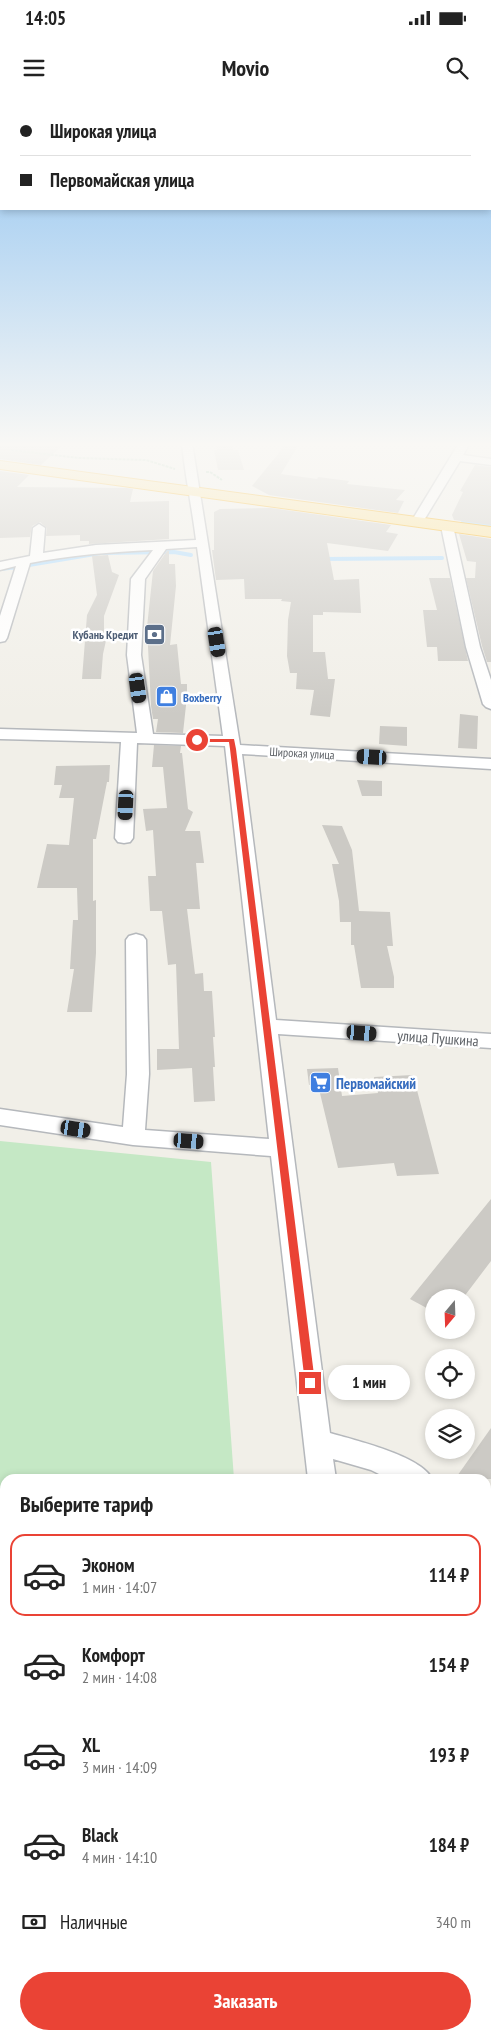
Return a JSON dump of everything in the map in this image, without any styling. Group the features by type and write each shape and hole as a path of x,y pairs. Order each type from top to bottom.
{"street":[{"path":"0,638 18,578 30,561 38,533"},
{"path":"200,533 232,745 321,1474"},
{"path":"449,533 473,647 491,704"},
{"path":"0,566 61,553 96,549 202,543"},
{"path":"146,738 134,655 138,579 162,546"},
{"path":"0,577 18,578"},
{"path":"473,647 491,648"},
{"name":"Широкая улица","path":"0,734 146,738 491,764"},
{"path":"124,838 129,738"},
{"path":"133,1138 138,1074 136,940"},
{"name":"улица Пушкина","path":"266,1026 491,1041"},
{"path":"0,1117 133,1138 282,1148"},
{"path":"318,1442 377,1459 408,1474"}],"green space":[{"path":"0,1141 211,1162 234,1474 0,1474"}],"building":[{"path":"0,533 31,533 30,537 0,538"},
{"path":"46,533 169,533 169,539 89,544 89,541 80,541 80,535 46,536"},
{"path":"214,533 398,534 388,551 327,543 334,580 359,579 361,613 323,612 323,615 313,615 313,652 325,652 328,679 335,679 330,717 310,715 314,690 296,689 297,673 290,673 287,656 288,620 291,602 281,601 282,599 245,599 244,579 216,580 212,550 214,550"},
{"path":"459,534 491,539 491,662 487,662 482,646 466,578 475,578 476,562 467,561"},
{"path":"167,551 169,551 169,564 175,564 176,586 170,645 177,644 181,684 187,684 183,733 156,732 158,719 153,719 151,706 147,627 153,571"},
{"path":"108,555 112,572 119,575 104,616 104,636 107,636 101,679 82,679 87,615 97,595 92,556"},
{"path":"429,578 450,578 468,661 438,661 437,647 427,647 423,610 437,610"},
{"path":"460,714 478,716 477,749 458,748"},
{"path":"380,726 407,727 407,746 379,744"},
{"path":"154,745 181,746 180,753 182,753 188,809 193,812 185,831 200,831 204,863 196,863 200,909 187,909 195,974 203,973 204,991 212,991 215,1037 213,1037 215,1067 213,1067 215,1101 194,1102 192,1068 157,1070 157,1049 179,1049 176,964 168,965 162,911 150,911 148,876 156,876 153,830 146,831 143,809 167,808 163,767 152,767"},
{"path":"110,765 109,782 107,782 96,839 93,839 93,901 96,900 96,953 92,1012 67,1012 74,969 70,969 73,920 78,920 77,888 37,888 47,844 69,845 74,798 59,798 62,785 54,785 56,766"},
{"path":"357,780 382,781 382,796 362,796"},
{"path":"322,825 342,826 352,850 359,911 390,912 393,946 387,946 394,977 394,988 361,988 354,945 351,945 351,922 340,922 339,901 332,864 339,864"},
{"path":"338,1068 342,1096 378,1093 374,1077 413,1075 439,1174 397,1176 394,1163 338,1168 318,1085 309,1085 307,1069"},
{"path":"491,1199 491,1261 470,1289 425,1289 425,1307 410,1299"},
{"path":"491,1428 491,1474 459,1474 469,1459 475,1459 475,1451"}],"waterway":[{"path":"29,565 101,553 174,552 191,555"},
{"path":"324,559 442,558"},
{"path":"0,569 18,567"}],"place":[{"name":"Кубань Кредит","path":"154,634"},
{"name":"Boxberry","path":"167,697"},
{"name":"Первомайский","path":"320,1083"}],"route":[{"path":"197,740 232,741 310,1383"}]}
